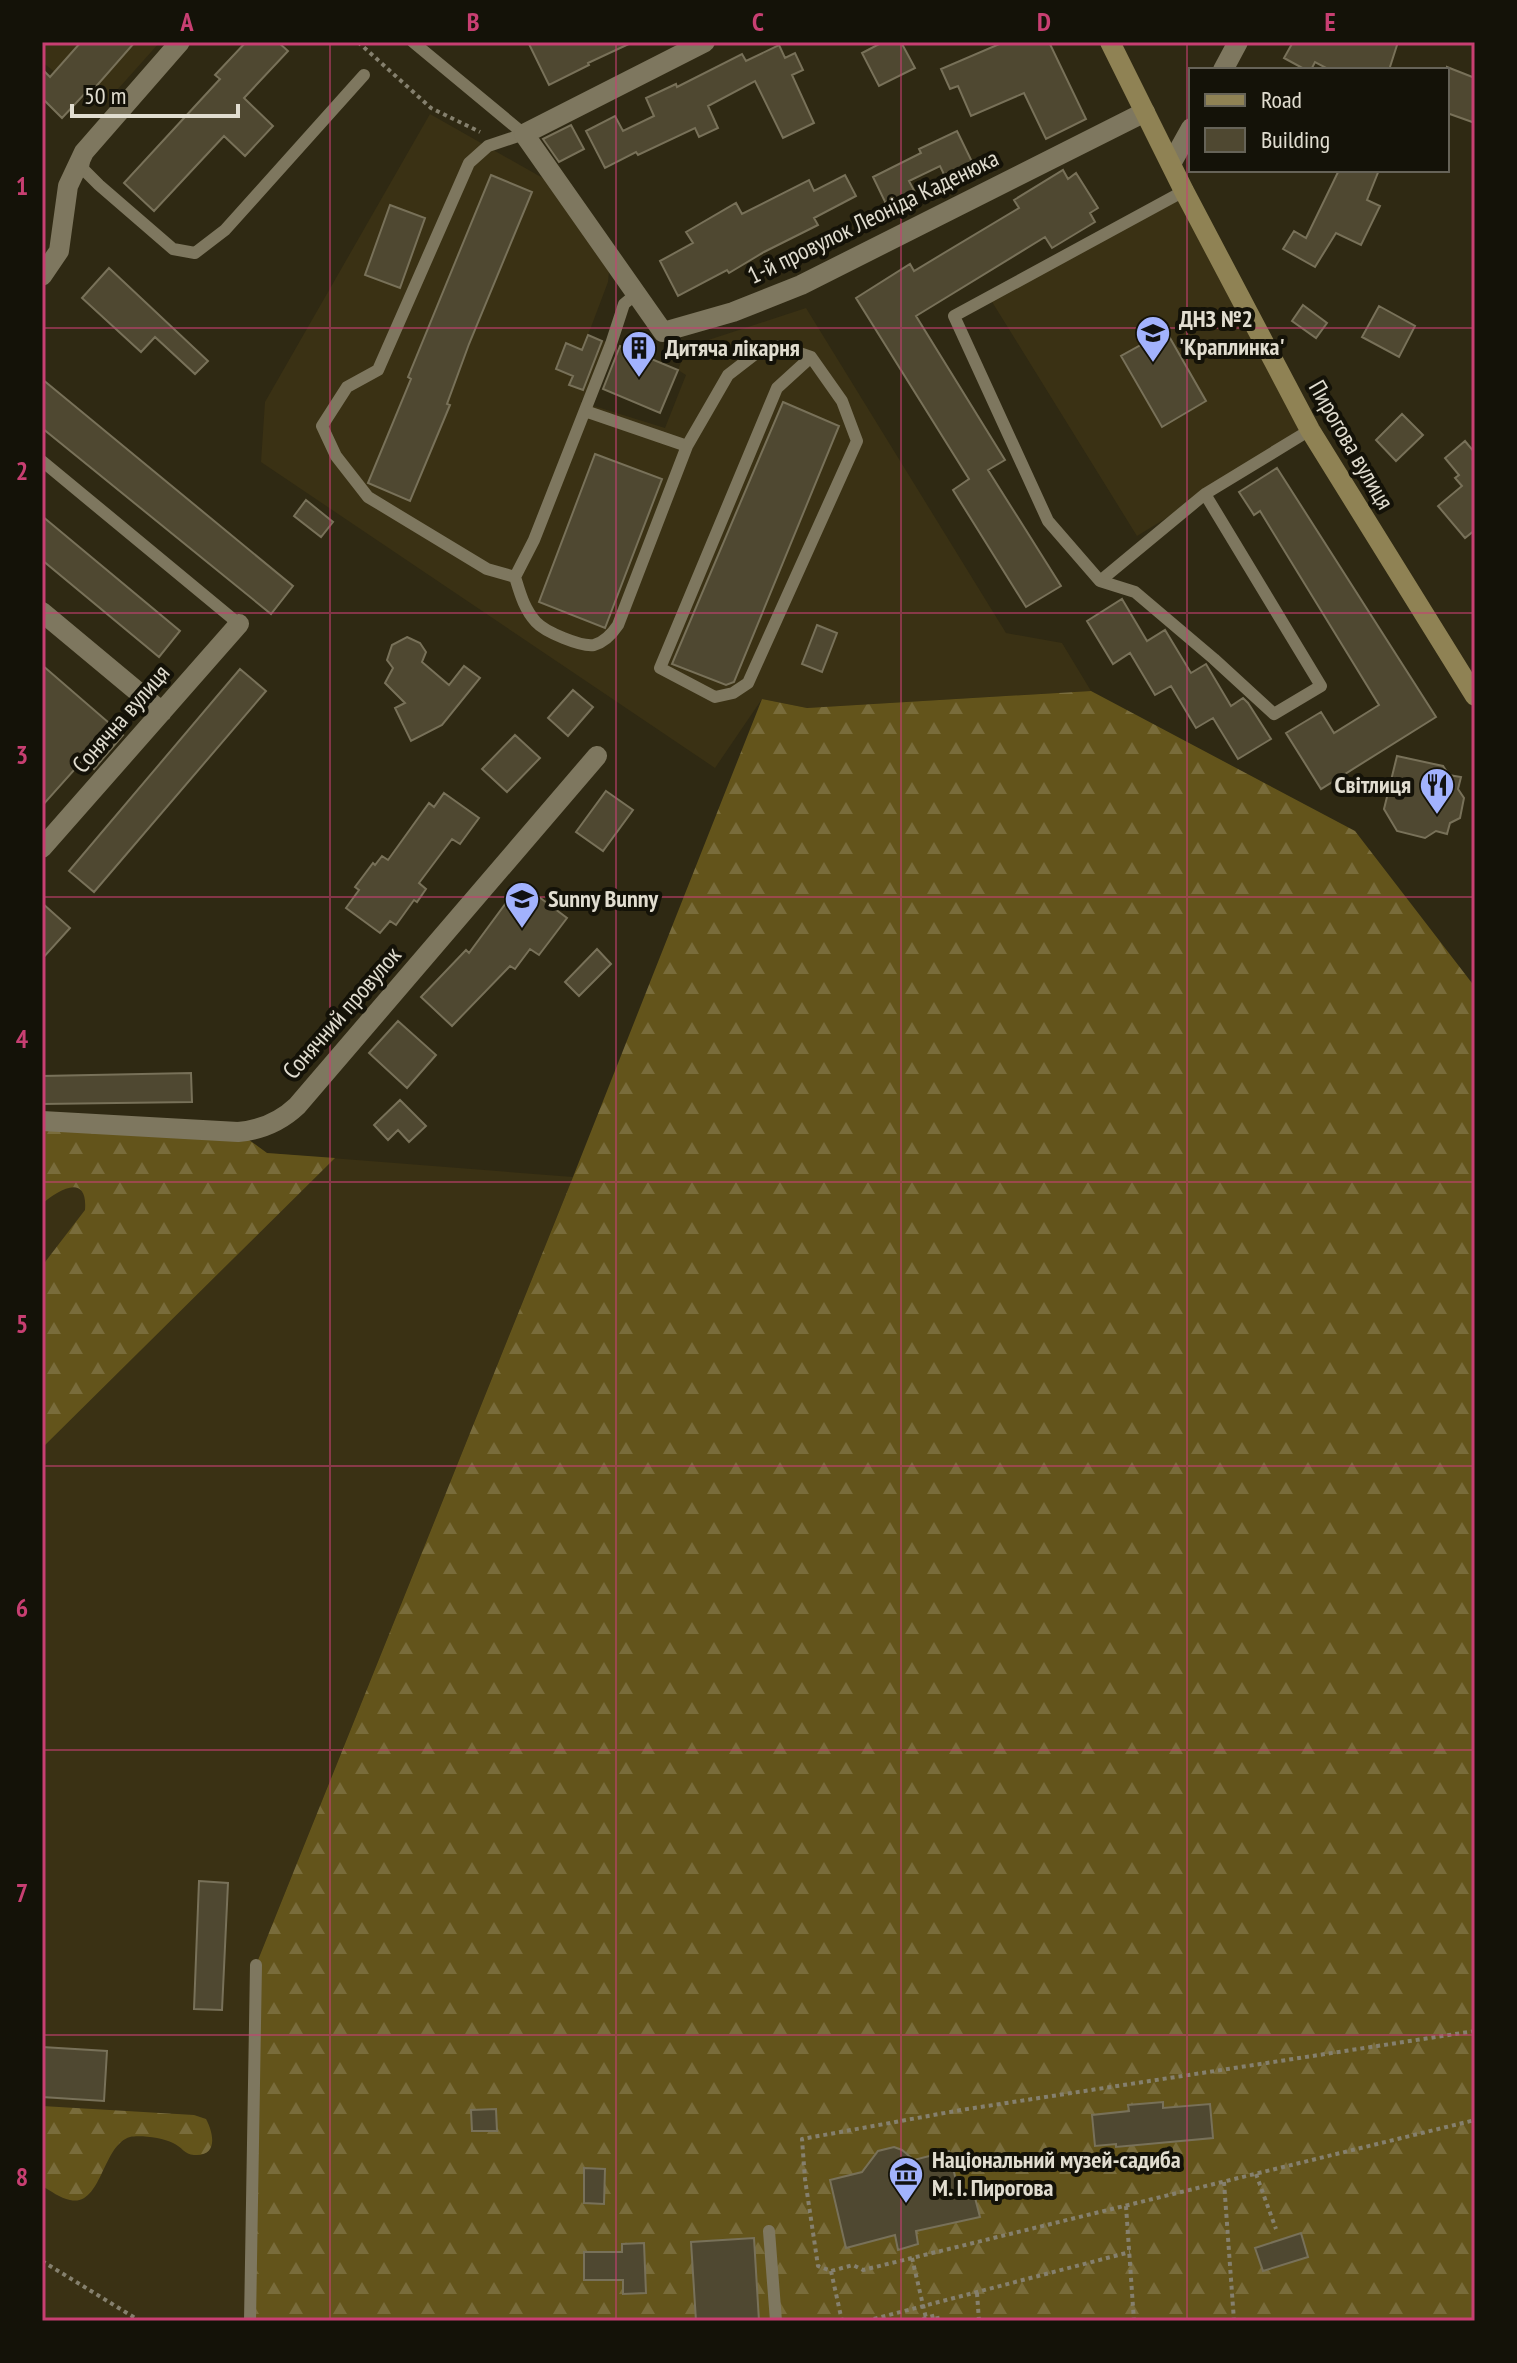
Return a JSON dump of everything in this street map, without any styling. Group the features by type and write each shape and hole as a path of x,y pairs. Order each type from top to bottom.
{"street":[{"path":"42,276 59,251 68,186 84,152 180,42"},
{"path":"524,134 705,42"},
{"name":"Пирогова вулиця","path":"1110,42 1184,191 1310,430 1475,696"},
{"path":"1224,68 1238,42"},
{"name":"1-й провулок Леоніда Каденюка","path":"524,134 663,332 733,312 801,285 1145,112"},
{"path":"1171,164 1189,132"},
{"path":"42,612 162,712"},
{"name":"Сонячна вулиця","path":"42,848 239,624"},
{"name":"Сонячний провулок","path":"42,1121 238,1132 263,1128 282,1118 297,1106 597,756"}],"lane":[{"path":"413,42 524,134"},
{"path":"84,152 83,169 99,185 173,249 195,253 225,230 364,75"},
{"path":"515,577 487,569 368,497 336,456 322,426 347,387 378,370 469,163 488,146 524,134"},
{"path":"1184,191 954,316 1048,521 1100,581 1135,592 1274,714 1321,686 1205,494"},
{"path":"636,294 624,304 534,540 515,577 522,600 537,624 563,638 592,645 610,637 618,625 687,446 728,375 759,351 779,346 811,357 842,401 857,441 748,683 733,693 715,697 660,668 777,388 811,357"},
{"path":"585,411 687,446"},
{"path":"1100,581 1205,494 1310,430"},
{"path":"42,461 239,624"},
{"path":"250,2321 256,1965"},
{"path":"769,2231 776,2321"}],"path":[{"path":"358,42 431,108 500,142"},
{"path":"1475,2031 961,2110 802,2139 818,2266 831,2271 853,2265 863,2270 1475,2120"},
{"path":"1256,2174 1276,2229"},
{"path":"1224,2182 1234,2321"},
{"path":"1126,2206 1134,2321"},
{"path":"866,2321 1130,2252"},
{"path":"912,2258 926,2318"},
{"path":"42,2261 140,2321"},
{"path":"831,2271 842,2321"},
{"path":"977,2293 979,2321"},
{"path":"915,2321 937,2315 938,2321"}],"shaded area":[{"path":"42,42 160,42 101,108 42,62"},
{"path":"430,114 548,181 609,272 588,335 611,344 581,402 665,428 686,375 678,370 687,347 806,308 1006,633 1062,643 1091,691 807,708 762,699 715,768 261,462 265,402"},
{"name":"ДНЗ №2 'Краплинка'","path":"1184,191 1310,430 1137,536 989,297"},
{"path":"42,1121 238,1132 267,1153 573,1177 256,1965 250,2321 42,2321"}],"green space":[{"path":"1091,691 1355,831 1475,987 1475,2321 250,2321 256,1965 762,699 807,708"},
{"path":"42,1121 238,1132 267,1153 335,1158 42,1448 42,1266 85,1210 85,1198 82,1191 71,1188 42,1204"},
{"path":"42,2106 194,2115 206,2119 212,2143 207,2152 194,2155 164,2140 130,2137 113,2151 89,2194 81,2200 70,2200 42,2186"}],"building":[{"path":"81,42 135,42 93,90 90,88 62,118 42,98 42,69 50,77"},
{"path":"246,42 278,42 288,51 244,98 273,126 245,156 224,136 154,211 124,183 220,79 215,75"},
{"path":"528,42 633,42 549,85"},
{"path":"883,42 901,42 915,68 879,86 862,53"},
{"path":"1004,42 1049,42 1086,119 1046,139 1024,93 971,116 958,86 950,89 941,69"},
{"path":"1293,42 1398,42 1390,68 1326,68 1315,62 1312,68 1302,68 1284,58"},
{"path":"779,45 785,58 795,53 803,70 792,75 814,123 783,138 755,81 708,106 718,128 699,137 695,128 605,168 586,131 615,116 623,131 654,116 646,98 676,84 677,87 742,54 746,61"},
{"path":"1447,68 1475,78 1475,123 1449,114"},
{"path":"571,125 584,149 559,162 543,139"},
{"path":"957,131 976,170 948,183 940,166 909,181 916,194 888,208 873,177 921,153 919,149"},
{"path":"1063,170 1068,179 1076,173 1098,208 1090,213 1095,222 1052,248 1045,237 916,316 1005,460 988,470 1061,586 1026,607 953,490 969,479 856,298 910,264 914,271 1019,208 1014,200"},
{"path":"1338,172 1378,172 1367,200 1380,206 1361,245 1336,233 1315,267 1283,249 1294,231 1306,238"},
{"path":"491,175 532,192 469,344 447,404 450,405 410,501 368,483"},
{"path":"845,175 856,196 814,218 818,225 729,273 727,270 678,296 660,261 693,243 686,232 736,203 742,214 809,180 814,191"},
{"path":"390,205 425,218 400,288 365,275"},
{"path":"109,268 208,361 195,374 155,337 141,352 82,298"},
{"path":"1303,305 1327,323 1316,338 1292,321"},
{"path":"1379,306 1415,326 1399,357 1362,337"},
{"path":"1166,331 1206,401 1162,427 1121,356"},
{"path":"588,335 602,341 583,390 569,385 573,376 556,369 566,343 582,350"},
{"name":"Дитяча лікарня","path":"620,346 678,370 660,413 603,389"},
{"path":"42,379 293,586 271,614 42,428"},
{"path":"783,402 839,426 734,682 726,685 672,664"},
{"path":"1402,414 1423,435 1396,461 1376,440"},
{"path":"1465,441 1475,453 1475,530 1465,538 1438,506 1462,486 1455,478 1459,475 1445,458"},
{"path":"595,454 662,479 605,628 539,602"},
{"path":"1277,468 1436,717 1321,789 1286,733 1321,712 1334,733 1379,705 1260,511 1254,515 1239,492"},
{"path":"306,500 333,522 321,537 294,516"},
{"path":"42,516 180,631 159,657 42,560"},
{"path":"1122,599 1147,641 1165,630 1191,673 1206,664 1231,706 1243,698 1271,739 1238,759 1213,718 1196,728 1171,686 1155,695 1130,653 1113,664 1087,621"},
{"path":"817,625 837,633 822,672 802,664"},
{"path":"407,637 420,643 426,652 422,662 449,685 464,666 480,678 442,725 411,741 395,708 405,703 385,683 393,668 387,660 392,645"},
{"path":"42,665 123,735 94,769 83,760 42,806"},
{"path":"240,669 266,691 94,892 69,871"},
{"path":"573,690 593,707 568,736 548,718"},
{"path":"515,735 540,758 507,792 482,769"},
{"path":"1397,756 1443,766 1449,775 1461,777 1458,789 1464,798 1460,818 1450,823 1447,834 1436,831 1425,838 1397,831 1384,809"},
{"path":"606,791 633,810 603,851 576,832"},
{"path":"444,793 479,818 460,844 452,839 419,883 426,889 417,902 414,900 396,925 390,921 380,933 346,908 359,890 355,887 373,863 375,865 382,856 388,860 429,803 434,807"},
{"path":"527,888 567,918 539,955 530,949 515,969 510,966 452,1026 421,997 466,950 469,953 506,903 512,908"},
{"path":"42,903 70,928 42,959"},
{"path":"597,949 611,964 579,996 565,982"},
{"path":"398,1021 436,1055 407,1088 369,1053"},
{"path":"191,1073 192,1102 42,1104 42,1076"},
{"path":"400,1100 426,1126 409,1142 398,1130 388,1140 374,1125"},
{"path":"199,1881 228,1883 222,2010 194,2009"},
{"path":"42,2047 107,2051 104,2101 42,2097"},
{"path":"1163,2102 1163,2108 1210,2104 1213,2138 1116,2147 1116,2144 1095,2146 1092,2115 1129,2111 1128,2105"},
{"path":"496,2109 497,2131 472,2131 471,2110"},
{"name":"Національний музей-садиба М. І. Пирогова","path":"894,2147 914,2160 949,2151 959,2193 973,2190 980,2217 916,2231 918,2244 898,2250 895,2235 846,2248 830,2180 862,2172 878,2151"},
{"path":"584,2168 605,2169 604,2204 584,2203"},
{"path":"1301,2233 1308,2257 1263,2271 1255,2248"},
{"path":"754,2238 759,2321 696,2321 691,2242"},
{"path":"644,2243 646,2293 623,2294 623,2280 584,2280 584,2252 622,2252 622,2244"}],"place":[{"name":"ДНЗ №2 'Краплинка'","path":"1153,364"},
{"name":"Дитяча лікарня","path":"639,379"},
{"name":"Світлиця","path":"1437,816"},
{"name":"Sunny Bunny","path":"522,930"},
{"name":"Національний музей-садиба М. І. Пирогова","path":"906,2205"}]}
